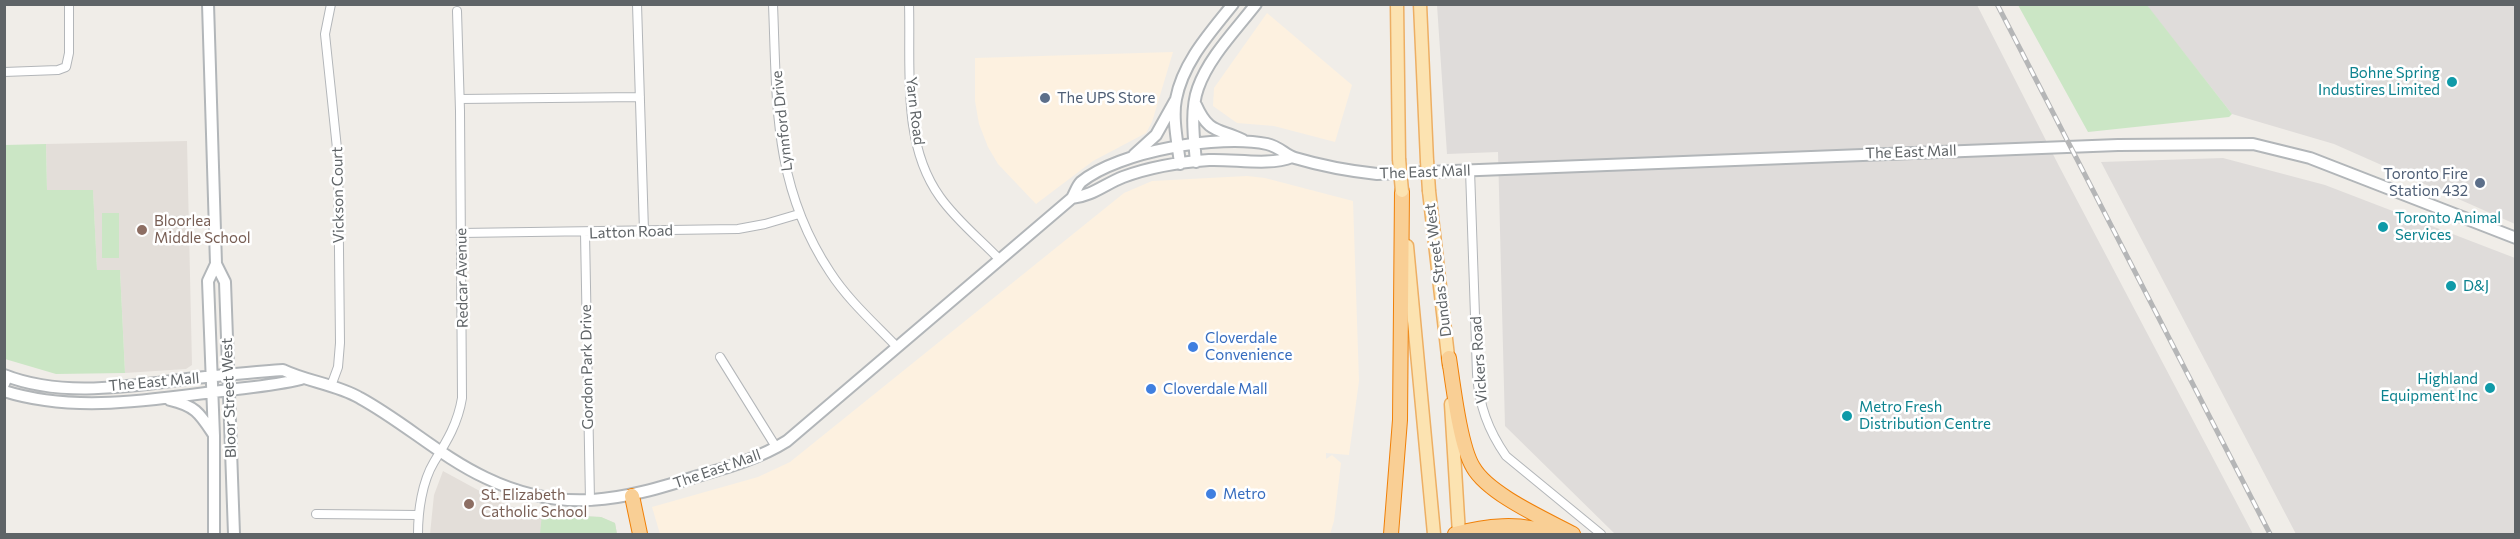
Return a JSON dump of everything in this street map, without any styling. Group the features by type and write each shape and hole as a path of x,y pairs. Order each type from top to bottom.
{"highway":[{"path":"1391,530 1400,415 1402,191"},
{"path":"1449,358 1472,466 1498,492 1573,534"},
{"path":"632,496 640,534"},
{"path":"1458,534 1500,526 1520,526 1550,534"}],"main road":[{"name":"Bloor Street West","path":"208,4 216,264 225,282 234,534"},
{"path":"1131,157 1156,135 1175,101 1190,62 1233,4"},
{"path":"1196,162 1195,102 1198,88 1212,62 1256,4"},
{"name":"Dundas Street West","path":"1397,4 1399,159 1434,534"},
{"name":"Dundas Street West","path":"1420,4 1429,190 1449,358 1458,534"},
{"path":"1175,101 1180,164"},
{"path":"1195,102 1201,116 1213,129 1243,140"},
{"name":"The East Mall","path":"6,379 83,388 141,385 283,370 302,379 331,386 374,405 481,476 522,492 555,499 590,501 632,496 718,470 776,447 1000,260 1072,198 1080,184 1101,170 1131,157 1194,144 1243,140 1280,147 1292,157 1329,167 1377,174 2107,145 2253,144 2310,158 2516,238"},
{"name":"The East Mall","path":"1072,198 1088,196 1132,174 1180,164 1248,160 1277,163 1292,157"},
{"name":"Bloor Street West","path":"214,534 214,435 208,281 216,264"},
{"name":"The East Mall","path":"4,392 27,399 55,403 140,400 212,393 302,379"},
{"path":"140,400 141,385"},
{"path":"162,398 186,404 196,410 214,435"}],"street":[{"path":"4,72 58,70 66,67 69,53 69,4"},
{"name":"Vickson Court","path":"331,4 325,34 338,158 340,343 338,367 331,386"},
{"path":"637,4 644,231"},
{"name":"Lynnford Drive","path":"773,4 777,110 782,152 788,182 799,214 835,279 897,347"},
{"name":"Yarn Road","path":"909,4 912,113 921,157 938,195 947,207 1000,260"},
{"name":"Redcar Avenue","path":"418,534 418,515 432,466 456,422 462,398 460,99 457,11"},
{"path":"460,99 640,97"},
{"name":"Vickers Road","path":"1470,170 1480,404 1494,440 1506,456 1601,534"},
{"name":"Latton Road","path":"461,233 585,233 745,228 799,214"},
{"name":"Gordon Park Drive","path":"585,233 590,501"},
{"path":"720,357 776,447"},
{"path":"316,514 418,515"}],"shaded area":[{"path":"1437,5 1977,5 2253,534 1615,534 1505,426 1498,152 1447,154"},
{"path":"2143,5 2515,5 2515,224 2334,144 2232,114 2147,6"},
{"path":"1267,13 1352,85 1335,142 1274,126 1237,123 1213,106 1214,88"},
{"path":"1173,52 1152,122 1146,133 1093,161 1036,204 998,164 988,147 979,124 975,101 975,58"},
{"name":"Bloorlea Middle School","path":"187,141 192,365 186,369 125,373 120,271 97,271 93,191 47,190 46,144"},
{"path":"2223,158 2325,185 2515,258 2515,534 2296,534 2101,162"},
{"name":"Cloverdale Mall","path":"1247,176 1265,178 1353,201 1359,381 1349,455 1326,453 1326,459 1332,455 1341,463 1334,521 1330,534 660,534 652,507 758,477 790,462 1124,193 1152,181"},
{"name":"St. Elizabeth Catholic School","path":"443,471 500,502 519,509 542,514 601,517 615,523 617,534 430,534 434,495"}],"green space":[{"path":"2018,5 2147,5 2232,114 2229,117 2088,132"},
{"path":"46,144 47,190 93,190 97,270 120,270 125,373 56,374 5,359 5,145"},
{"path":"102,213 119,213 119,258 102,258"},
{"path":"542,514 601,517 615,523 617,534 540,534"}],"railway":[{"path":"1997,4 2270,534"}],"place":[{"name":"Bohne Spring Industires Limited","path":"2452,82"},
{"name":"The UPS Store","path":"1045,98"},
{"name":"Toronto Fire Station 432","path":"2480,183"},
{"name":"Toronto Animal Services","path":"2383,227"},
{"name":"Bloorlea Middle School","path":"142,230"},
{"name":"D&J","path":"2451,286"},
{"name":"Cloverdale Convenience","path":"1193,347"},
{"name":"Highland Equipment Inc","path":"2490,388"},
{"name":"Cloverdale Mall","path":"1151,389"},
{"name":"Metro Fresh Distribution Centre","path":"1847,416"},
{"name":"Metro","path":"1211,494"},
{"name":"St. Elizabeth Catholic School","path":"469,504"}]}
